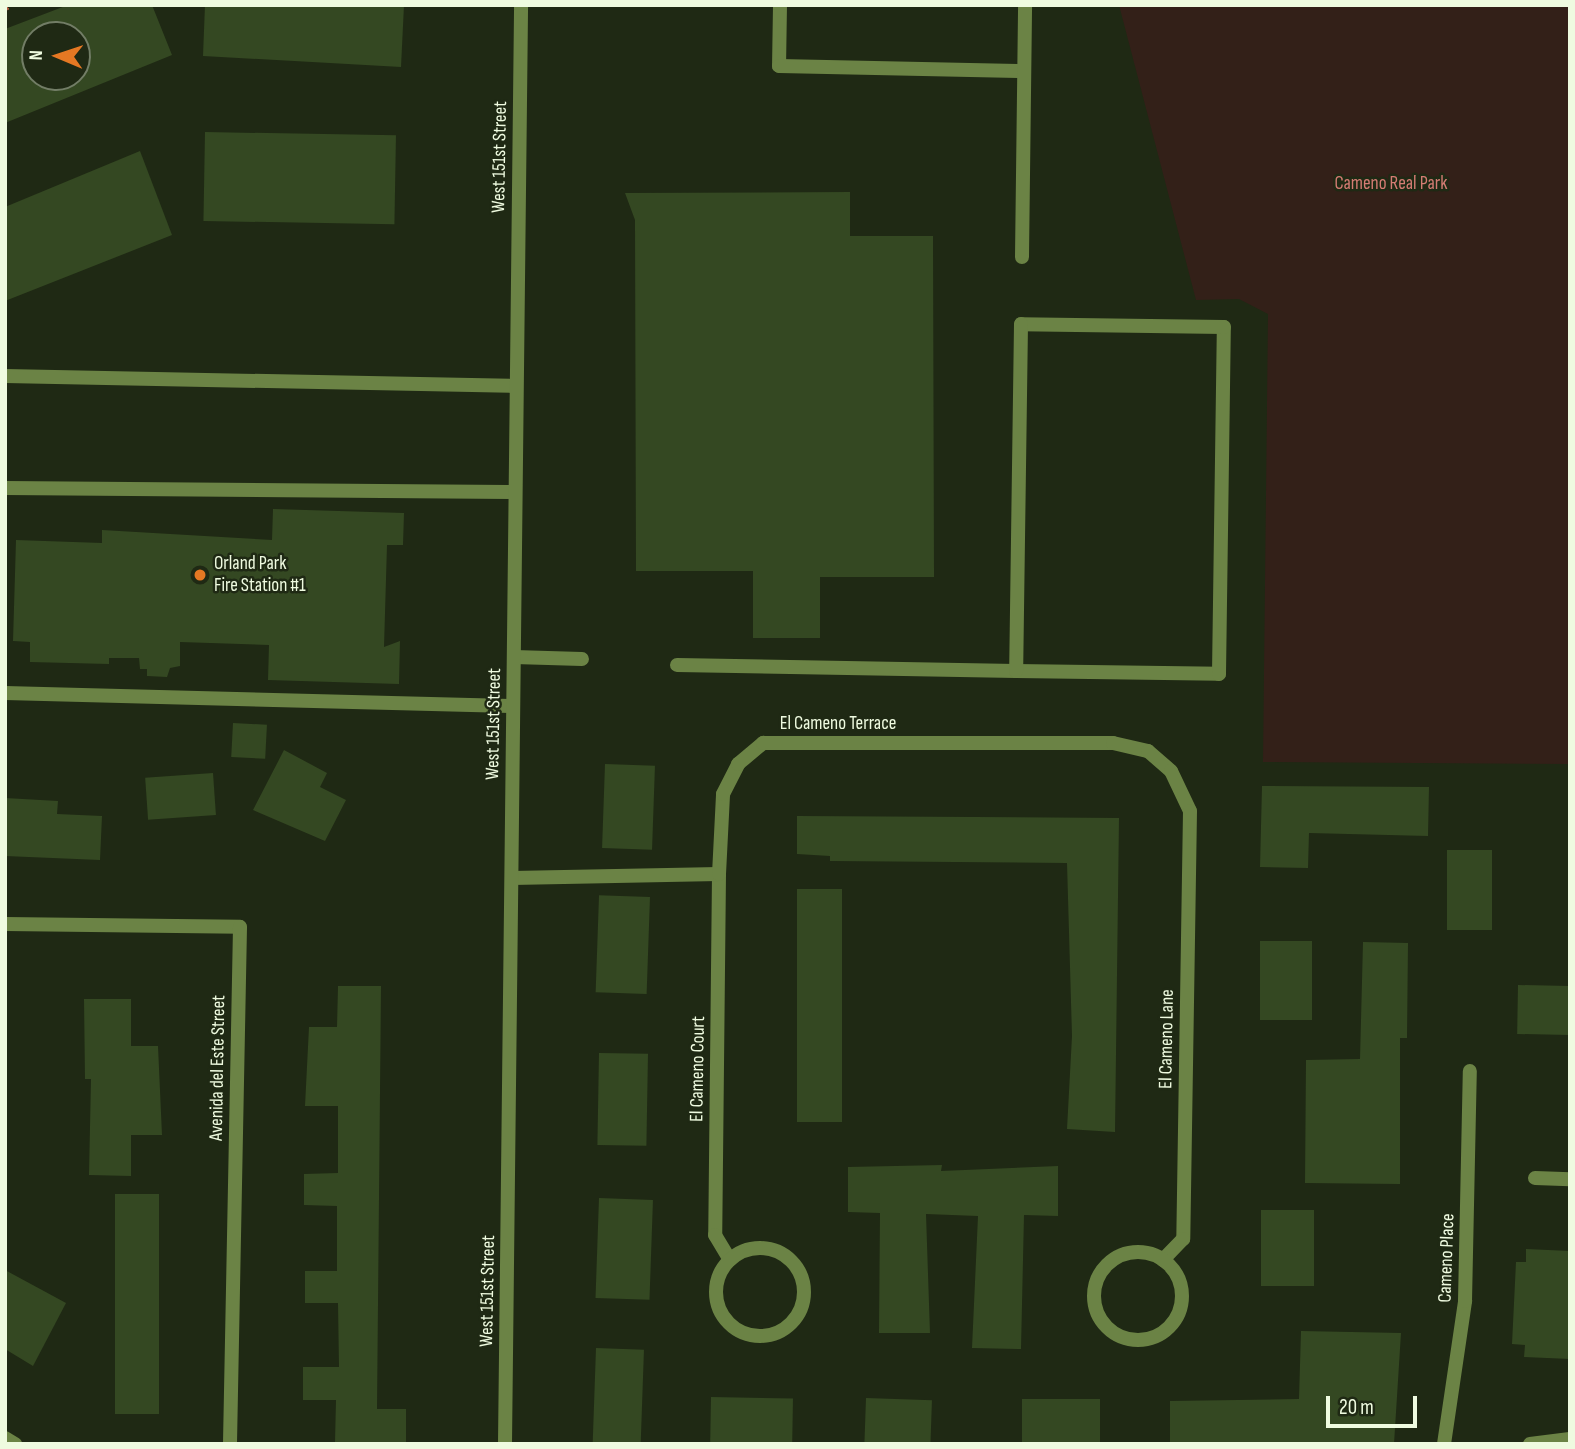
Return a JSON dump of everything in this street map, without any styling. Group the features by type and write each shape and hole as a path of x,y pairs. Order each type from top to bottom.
{"street":[{"name":"West 151st Street","path":"505,1444 521,5"},
{"path":"780,5 779,66 1024,71"},
{"path":"1022,257 1025,5"},
{"path":"677,665 1016,671 1219,674 1224,327 1021,324 1016,671"},
{"path":"5,376 516,386"},
{"path":"5,488 515,492"},
{"path":"514,657 582,659"},
{"path":"5,693 513,706"},
{"name":"El Cameno Terrace","path":"719,874 723,794 738,764 763,743 1113,743 1148,751 1156,757 1182,787 1189,811"},
{"name":"El Cameno Lane","path":"1163,1260 1183,1239 1189,811"},
{"path":"512,878 719,874"},
{"name":"El Cameno Court","path":"719,874 715,1235 730,1260"},
{"name":"Avenida del Este Street","path":"5,924 240,927 230,1444"},
{"name":"Cameno Place","path":"1444,1444 1465,1301 1471,1071"},
{"path":"1535,1178 1570,1179"},
{"path":"770,1249 795,1265 804,1292 795,1320 770,1335 742,1333 730,1325 717,1300 721,1272 730,1260 742,1252 770,1249"},
{"path":"1134,1252 1163,1260 1180,1282 1180,1309 1174,1322 1152,1338 1139,1340 1112,1332 1101,1322 1094,1292 1107,1265 1134,1252"},
{"path":"5,1438 15,1444"},
{"path":"1530,1444 1570,1439"}],"path":[{"path":"5,8 12,5"}],"green space":[{"name":"Cameno Real Park","path":"1119,5 1570,5 1570,764 1263,762 1268,314 1239,299 1196,300"}],"building":[{"path":"68,5 152,5 172,55 91,88 91,21 26,21"},
{"path":"205,5 404,5 401,67 203,56"},
{"path":"21,23 21,91 84,91 5,123 5,29"},
{"path":"205,132 396,135 394,224 203,221"},
{"path":"140,151 172,235 5,301 5,207"},
{"path":"850,192 850,236 933,236 934,577 820,577 820,638 753,638 753,571 636,571 635,220 625,193"},
{"name":"Orland Park Fire Station #1","path":"273,509 404,513 403,545 387,545 384,647 400,641 399,684 268,680 269,645 180,642 180,666 170,668 167,677 147,676 147,669 140,669 139,658 109,658 109,664 30,662 30,642 13,641 16,540 102,543 102,530 272,540"},
{"path":"233,723 267,725 265,759 231,757"},
{"path":"284,750 327,773 320,787 346,800 325,841 253,810"},
{"path":"605,764 655,766 652,850 602,848"},
{"path":"213,773 216,815 148,820 145,778"},
{"path":"1262,786 1429,787 1428,836 1309,833 1308,868 1260,867"},
{"path":"5,798 58,801 57,814 102,816 100,860 5,856"},
{"path":"797,816 1119,818 1115,1132 1067,1129 1072,1036 1067,863 830,861 830,856 797,854"},
{"path":"1447,850 1492,850 1492,930 1447,930"},
{"path":"797,889 842,889 842,1122 797,1122"},
{"path":"599,895 650,897 647,994 596,992"},
{"path":"1260,941 1312,941 1312,1020 1260,1020"},
{"path":"1363,942 1408,943 1407,1038 1400,1038 1400,1184 1305,1183 1306,1060 1360,1059"},
{"path":"1518,985 1570,986 1569,1035 1517,1034"},
{"path":"338,986 381,986 377,1409 406,1409 406,1442 335,1442 336,1400 303,1400 303,1367 339,1367 338,1303 305,1303 305,1271 337,1271 337,1206 304,1205 304,1174 338,1173 338,1106 305,1106 309,1027 337,1027"},
{"path":"84,999 131,999 131,1046 158,1046 162,1135 131,1135 131,1176 89,1175 91,1079 85,1079"},
{"path":"599,1053 648,1054 646,1146 597,1145"},
{"path":"942,1165 941,1171 1058,1166 1058,1216 1024,1215 1021,1349 972,1348 978,1216 926,1214 930,1333 879,1333 880,1213 848,1212 848,1167"},
{"path":"115,1194 159,1194 159,1414 115,1414"},
{"path":"599,1198 653,1200 649,1300 596,1298"},
{"path":"1261,1210 1314,1210 1314,1286 1261,1286"},
{"path":"1526,1249 1570,1251 1570,1359 1524,1357 1525,1345 1512,1344 1516,1262 1526,1262"},
{"path":"5,1270 66,1303 33,1366 5,1349"},
{"path":"1301,1331 1401,1333 1394,1444 1170,1444 1170,1401 1299,1399"},
{"path":"596,1348 644,1350 641,1444 593,1442"},
{"path":"711,1397 793,1398 792,1444 710,1444"},
{"path":"866,1398 932,1400 930,1444 864,1444"},
{"path":"1022,1399 1100,1399 1100,1444 1022,1444"}],"place":[{"name":"Orland Park Fire Station #1","path":"200,575"}]}
